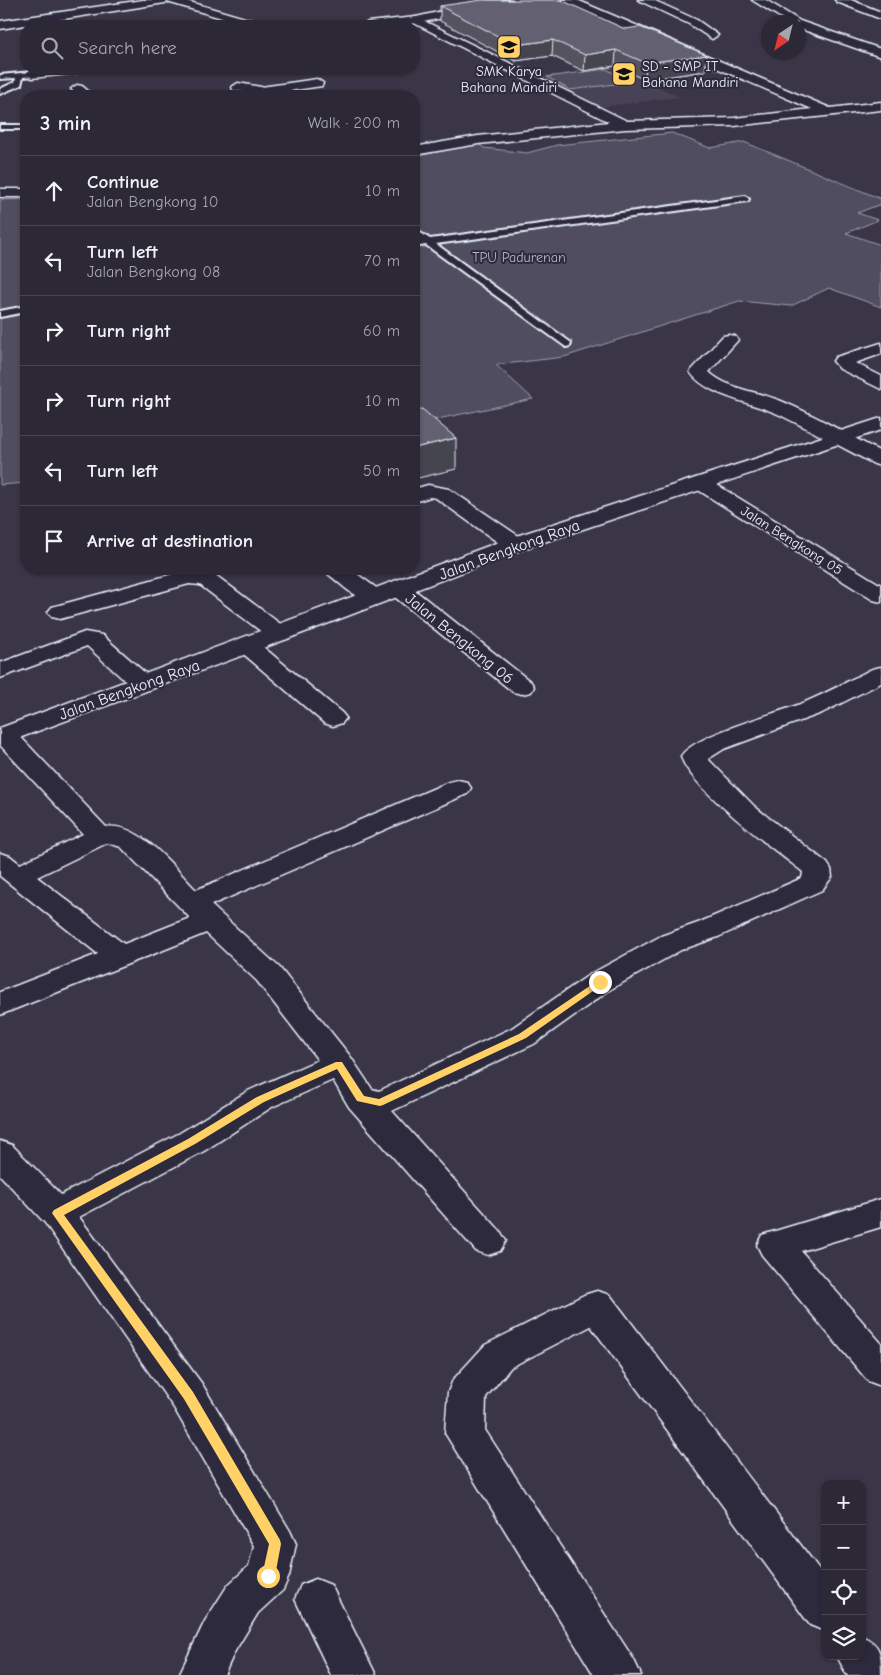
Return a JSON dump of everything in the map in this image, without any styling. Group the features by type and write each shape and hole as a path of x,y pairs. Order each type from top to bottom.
{"street":[{"path":"29,20 140,0"},
{"path":"0,21 165,0"},
{"path":"171,0 240,20"},
{"path":"416,20 506,0"},
{"path":"567,0 828,112"},
{"path":"644,0 693,22 712,35"},
{"path":"758,0 783,15"},
{"path":"841,0 881,16"},
{"path":"112,6 138,17"},
{"path":"0,25 20,22"},
{"path":"420,22 626,125"},
{"path":"806,27 879,51"},
{"path":"238,87 264,90 322,86 303,75"},
{"path":"420,147 626,125 734,122 881,106"},
{"path":"0,194 20,194"},
{"path":"729,340 699,372 708,383 774,404 881,460"},
{"path":"877,353 842,361 846,365 881,383"},
{"name":"Jalan Bengkong Raya","path":"2,736 248,646 374,596 399,589 515,544 881,424"},
{"name":"Jalan Bengkong 05","path":"702,484 881,595"},
{"path":"420,494 428,491 442,494 515,544"},
{"path":"344,575 374,596"},
{"path":"60,612 188,577 198,577 206,579 279,634"},
{"name":"Jalan Bengkong 06","path":"399,589 522,687"},
{"path":"0,671 85,638 94,640 143,684"},
{"path":"248,646 333,718"},
{"path":"361,1099 380,1103 389,1100 523,1036 600,982 671,943 708,930 812,884 818,877 817,869 745,813 696,764 694,756 715,744 813,708 881,674"},
{"path":"2,736 100,836"},
{"path":"0,1004 120,956 201,912 458,788"},
{"path":"8,869 100,836 114,834 131,841 201,912 268,974 339,1064 361,1099 488,1241"},
{"path":"8,869 120,956"},
{"path":"58,1213 192,1142 260,1099 339,1064"},
{"path":"0,1154 58,1213 188,1396 275,1544 268,1576 243,1599 220,1636 201,1675"},
{"path":"881,1213 775,1245 881,1370"},
{"path":"619,1675 465,1433 467,1392 498,1356 596,1306 821,1606"},
{"path":"316,1599 354,1675"},
{"path":"862,1660 873,1675"}],"lane":[{"path":"0,77 26,75"},
{"path":"0,92 16,86 26,75"},
{"path":"0,127 20,127"},
{"path":"420,243 745,199"},
{"path":"420,236 566,344"},
{"path":"0,314 20,310"}],"shaded area":[{"name":"SD - SMP IT Bahana Mandiri","path":"639,42 709,71 645,81 680,97 599,107 538,76 580,72 554,58"}],"green space":[{"path":"606,69 630,82 570,90 547,77"},
{"name":"TPU Padurenan","path":"672,133 710,148 744,142 881,199 881,204 857,213 878,220 846,233 881,245 881,307 829,288 791,306 739,301 564,357 496,365 533,399 420,423 420,156 477,143 484,148 527,153 557,145"},
{"path":"20,199 20,483 0,485 0,200"}],"building":[{"path":"482,0 561,0 625,29 640,27 707,55 646,63 616,50 585,55 553,40 515,45 440,6"},
{"path":"422,409 456,438 420,447 420,410"}],"place":[{"name":"SMK Karya Bahana Mandiri","path":"509,47"},
{"name":"SD - SMP IT Bahana Mandiri","path":"624,74"}],"route":[{"path":"268,1576 275,1544 188,1396 58,1213 192,1142 260,1099 339,1064 361,1099 380,1103 523,1036 600,982"}]}
